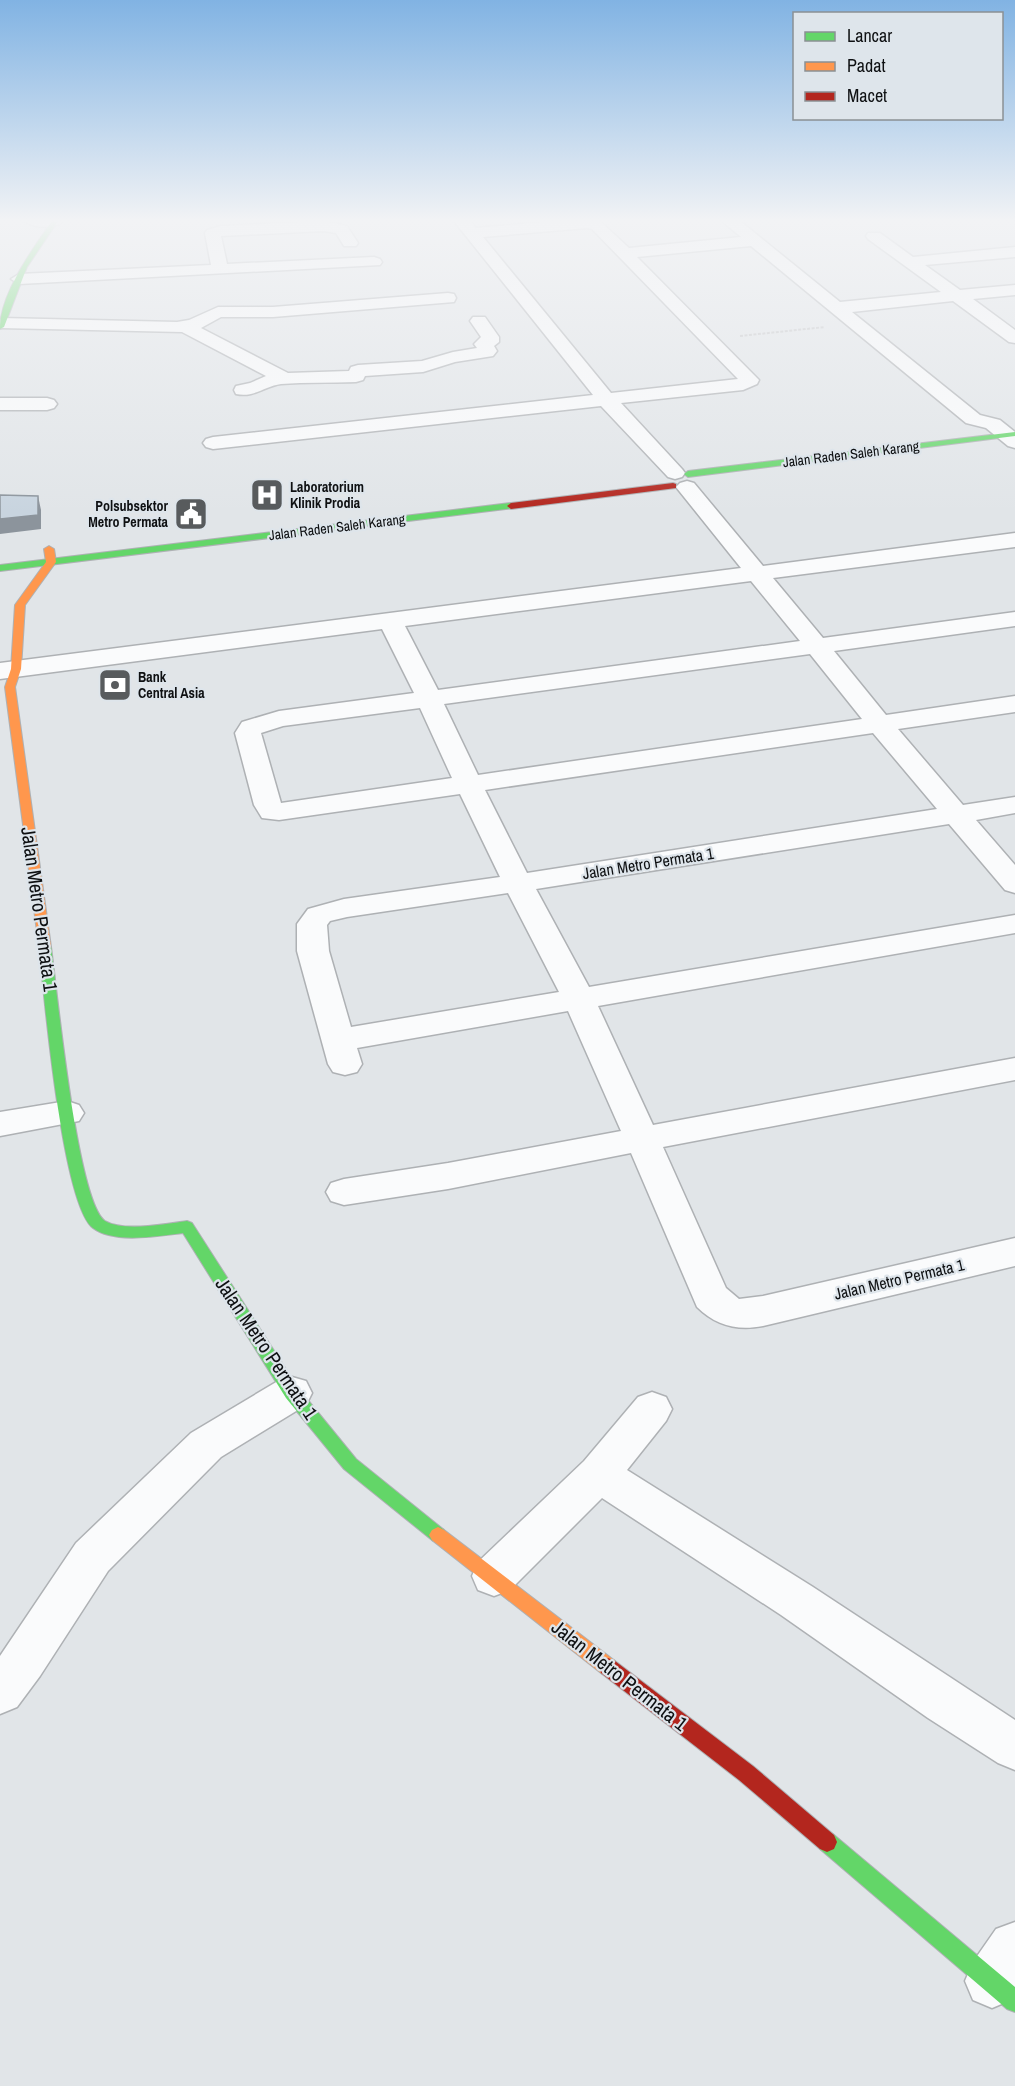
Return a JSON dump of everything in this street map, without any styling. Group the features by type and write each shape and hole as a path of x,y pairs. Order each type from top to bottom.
{"street":[{"path":"0,325 187,327 205,318"},
{"path":"541,318 606,399 681,480 880,724 1015,884"},
{"path":"213,442 748,383 748,377 691,318"},
{"path":"848,318 972,419 970,428 1006,444"},
{"path":"991,318 1011,332"},
{"path":"243,390 284,378 356,375 358,372 423,366 453,357 487,352 483,344 490,342 490,337 479,321"},
{"path":"187,327 284,378"},
{"path":"0,404 47,404"},
{"name":"Jalan Raden Saleh Karang","path":"0,555 50,555 1006,444"},
{"path":"7,675 390,621 1015,540"},
{"name":"Jalan Raden Saleh Karang","path":"0,568 50,555"},
{"name":"Jalan Metro Permata 1","path":"50,555 20,605 7,675 67,1113 79,1183 88,1213 97,1223 123,1229 187,1227 292,1393 350,1464 386,1495 494,1576 1008,1977"},
{"path":"1015,619 279,719 251,728 248,733 268,805 272,812 289,812 1015,704"},
{"name":"Jalan Metro Permata 1","path":"390,621 406,649 469,785 579,999 711,1297 722,1309 745,1314 763,1311 1015,1252"},
{"name":"Jalan Metro Permata 1","path":"1015,805 344,908 319,915 312,924 313,951 342,1052 579,999 1015,924"},
{"path":"344,1192 448,1176 1015,1069"},
{"path":"0,1124 67,1113"},
{"path":"0,1692 24,1661 92,1557 206,1445 292,1393"},
{"path":"494,1576 599,1474 652,1409"},
{"path":"599,1474 797,1601 1015,1747"}],"path":[{"path":"711,339 855,324"}],"building":[{"path":"0,495 38,496 38,515 0,519"}],"traffic: fast":[{"path":"0,327 3,318"},
{"path":"688,474 1015,434"},
{"path":"0,568 511,506"},
{"path":"45,947 71,1139 79,1178 88,1207 97,1223 106,1228 128,1231 187,1227 292,1393 350,1464 438,1535"},
{"path":"827,1842 1015,2001"}],"traffic: slow":[{"path":"45,947 10,687 16,669 20,605 51,562 49,549"},
{"path":"438,1535 608,1667"}],"traffic: jam":[{"path":"511,506 673,486"},
{"path":"608,1667 746,1773 827,1842"}],"place":[{"name":"Laboratorium Klinik Prodia","path":"267,495"},
{"name":"Polsubsektor Metro Permata","path":"191,514"},
{"name":"Bank Central Asia","path":"115,685"}]}
